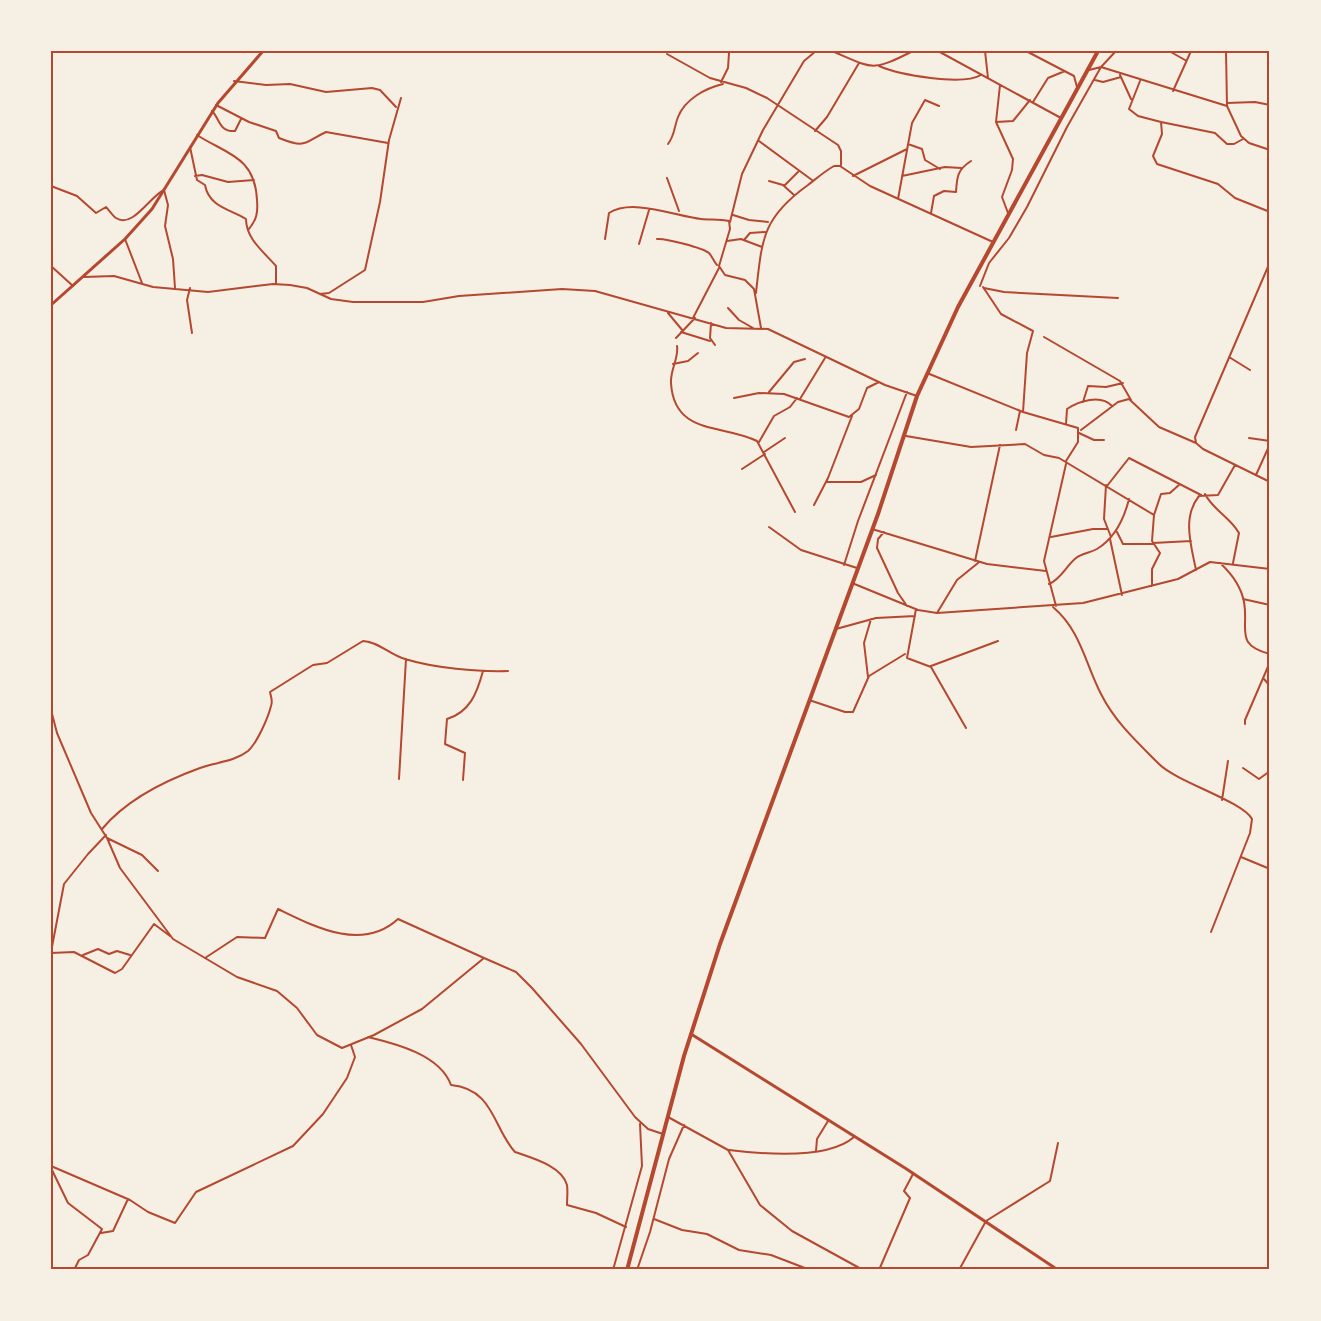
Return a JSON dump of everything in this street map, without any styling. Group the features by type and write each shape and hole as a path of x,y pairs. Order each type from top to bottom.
{"highway":[{"path":"627,1270 691,1033 720,944 836,629 917,396 972,280 1098,51"}],"street":[{"path":"51,305 125,239 164,190 216,105 234,81 263,51"},
{"path":"676,338 694,318 719,267 742,174 776,105 804,61 816,51"},
{"path":"832,51 859,63 879,66 899,73 953,81 967,81 981,75"},
{"path":"879,66 913,51"},
{"path":"938,51 1061,118"},
{"path":"985,51 988,78"},
{"path":"1026,51 1074,76 1077,87"},
{"path":"981,286 989,263 1009,238 1027,207 1067,127 1101,67 1116,51"},
{"path":"1169,51 1185,60"},
{"path":"1173,91 1191,51"},
{"path":"1226,51 1227,104 1243,139 1270,150"},
{"path":"722,82 728,68 729,53"},
{"path":"667,54 690,69 722,82 754,91 776,105 840,148 841,167"},
{"path":"815,131 827,117 859,63"},
{"path":"1087,71 1101,67 1120,76 1227,104 1255,102 1270,105"},
{"path":"996,122 1013,121 1048,78 1065,71"},
{"path":"1095,80 1103,82 1120,76"},
{"path":"1120,76 1131,99"},
{"path":"234,81 266,85 290,84 326,92 372,88 380,90 397,108"},
{"path":"1140,81 1131,99 1129,107 1131,112 1161,122 1215,134 1230,145 1243,139"},
{"path":"668,144 673,137 682,111 702,90 726,83"},
{"path":"1000,85 996,122 1012,159 1012,170 1002,197 1008,213"},
{"path":"318,294 329,293 364,270 382,194 388,143 401,98"},
{"path":"898,199 912,123 922,102 928,100 939,106"},
{"path":"216,105 241,119 276,131 279,138 297,145 312,142 324,132 388,143"},
{"path":"212,111 222,128 230,131 234,131 241,119"},
{"path":"1161,122 1162,134 1154,156 1157,164 1218,184 1235,198 1270,212"},
{"path":"196,135 232,153 255,180 257,216 248,230"},
{"path":"759,141 798,172 814,180"},
{"path":"908,144 922,149 925,160 940,169"},
{"path":"190,147 195,176 205,185 208,196 223,210 246,219 248,230 255,243 276,266 276,284"},
{"path":"853,176 907,149"},
{"path":"931,214 930,205 934,196 944,191 956,192 955,178 961,168 971,161"},
{"path":"761,328 756,293 765,232 770,221 794,195 832,167 841,167 853,176 898,199 993,242"},
{"path":"902,176 940,169 961,168"},
{"path":"784,186 798,172"},
{"path":"195,176 202,175 228,182 255,180"},
{"path":"668,178 679,210 683,215"},
{"path":"769,181 784,186 794,195"},
{"path":"51,186 77,196 96,213 106,207 116,218 125,220 133,217 164,190"},
{"path":"164,190 168,200 165,230 173,259 175,288"},
{"path":"605,239 609,213 613,210 634,206 649,210 679,210"},
{"path":"639,244 649,210"},
{"path":"668,211 730,222"},
{"path":"733,214 749,220 770,221"},
{"path":"744,240 750,233 765,232"},
{"path":"657,239 666,238 702,249 709,253 725,275 745,280 756,293"},
{"path":"125,239 141,283"},
{"path":"727,241 744,240 762,247"},
{"path":"1196,443 1197,431 1269,269 1270,262"},
{"path":"51,267 73,286"},
{"path":"84,277 114,276 141,283 208,292 276,284 299,286 339,301 398,303 459,296 582,289 733,329 761,328 795,339 826,357 879,382 917,396"},
{"path":"972,280 981,286 1004,292 1118,297"},
{"path":"981,286 1001,314 1034,331 1027,353 1021,412 1016,430"},
{"path":"190,288 187,300 192,333"},
{"path":"728,308 739,320 753,329"},
{"path":"667,312 682,331 715,345"},
{"path":"710,341 711,323"},
{"path":"1044,337 1091,362 1123,383 1131,400 1159,427 1196,443 1270,482"},
{"path":"677,346 673,364 673,393 687,418 701,426 759,442 795,512"},
{"path":"673,364 688,361 698,353"},
{"path":"759,442 771,420 790,407 798,398 826,357"},
{"path":"1229,357 1250,370"},
{"path":"769,392 794,362 805,359"},
{"path":"927,373 1021,412 1066,424 1094,440 1104,440"},
{"path":"814,505 826,482 852,416 859,409 867,388 879,382"},
{"path":"1083,402 1088,386 1106,387 1123,383"},
{"path":"734,398 769,392 798,398 829,407 843,415 852,416"},
{"path":"844,565 907,392"},
{"path":"1066,424 1067,409 1083,402 1104,400 1112,406"},
{"path":"1079,432 1112,406 1122,400 1131,400"},
{"path":"1079,432 1078,442 1065,463 1045,553 1046,571 1055,607 1071,626 1101,694 1120,726 1160,766 1246,812 1252,819 1250,833 1211,932"},
{"path":"904,435 971,447 1025,444 1065,463 1154,515"},
{"path":"742,469 785,438"},
{"path":"1249,438 1270,442 1256,476"},
{"path":"975,561 1000,445"},
{"path":"1122,595 1111,538 1104,519 1106,486 1129,458 1203,494 1218,495 1235,465"},
{"path":"826,482 861,482 877,475"},
{"path":"1152,586 1152,570 1160,553 1153,543 1154,515 1161,494 1170,493 1180,484"},
{"path":"1196,570 1188,519 1192,505 1203,494"},
{"path":"1203,494 1234,524 1239,533 1233,563"},
{"path":"1049,584 1062,576 1077,557 1095,550 1111,538 1122,521 1129,499"},
{"path":"769,527 801,550 856,568"},
{"path":"871,528 979,562 1046,571"},
{"path":"1050,537 1093,529 1107,529"},
{"path":"1116,531 1123,544 1191,541"},
{"path":"884,532 878,540 877,548 898,593 908,606"},
{"path":"1219,561 1234,576 1243,599 1246,640 1252,648 1270,654"},
{"path":"852,583 916,609 937,613 1055,607 1122,595 1178,579 1210,562 1219,561 1270,569"},
{"path":"937,613 957,580 979,562"},
{"path":"1243,599 1270,604"},
{"path":"916,609 906,653 909,660 930,666 998,641"},
{"path":"836,629 871,619 915,615"},
{"path":"868,677 864,644 871,619"},
{"path":"102,830 121,809 141,795 201,768 225,762 248,751 257,740 271,708 270,692 313,664 327,663 363,640 374,643 405,660 483,671 508,671"},
{"path":"809,700 845,712 853,712 868,677 885,663 906,653"},
{"path":"399,779 405,660"},
{"path":"1245,724 1253,698 1270,662"},
{"path":"930,666 966,728"},
{"path":"463,780 465,753 445,744 445,723 447,719 460,715 473,698 483,671"},
{"path":"1263,679 1270,686"},
{"path":"51,710 57,732 88,806 129,882 158,916 173,939"},
{"path":"1222,800 1228,761"},
{"path":"1243,768 1259,779 1270,771"},
{"path":"106,837 142,855 158,871"},
{"path":"106,837 88,854 64,885 60,895 51,952 74,952 114,973 122,969 154,924 173,939 237,977 277,991 297,1008 317,1035 342,1048 422,1009 484,958"},
{"path":"1241,857 1270,869"},
{"path":"205,958 237,937 265,938 278,909 317,927 355,936 389,927 398,919 516,972 581,1044 641,1123 648,1129 663,1134"},
{"path":"83,956 98,949 107,953 117,951 131,956"},
{"path":"691,1033 913,1173 1058,1270"},
{"path":"368,1037 430,1060 448,1076 451,1085 470,1090 489,1107 515,1152 543,1162 563,1177 567,1186 567,1205 596,1213 626,1227"},
{"path":"51,1167 128,1199 146,1211 175,1223 196,1192 293,1146 323,1114 346,1078 355,1057 351,1045"},
{"path":"668,1117 728,1150 754,1152 836,1149 854,1137"},
{"path":"816,1151 817,1138 828,1120"},
{"path":"613,1270 642,1166 641,1123"},
{"path":"637,1270 654,1219 665,1172 684,1125"},
{"path":"959,1270 986,1221 1050,1181 1058,1143"},
{"path":"728,1150 759,1204 800,1236 863,1270"},
{"path":"51,1167 68,1203 100,1226 100,1233 88,1255 79,1260 74,1270"},
{"path":"879,1270 910,1198 904,1191 913,1173"},
{"path":"100,1233 114,1231 128,1199"},
{"path":"654,1219 682,1230 707,1234 739,1250 771,1255 810,1270"}]}
